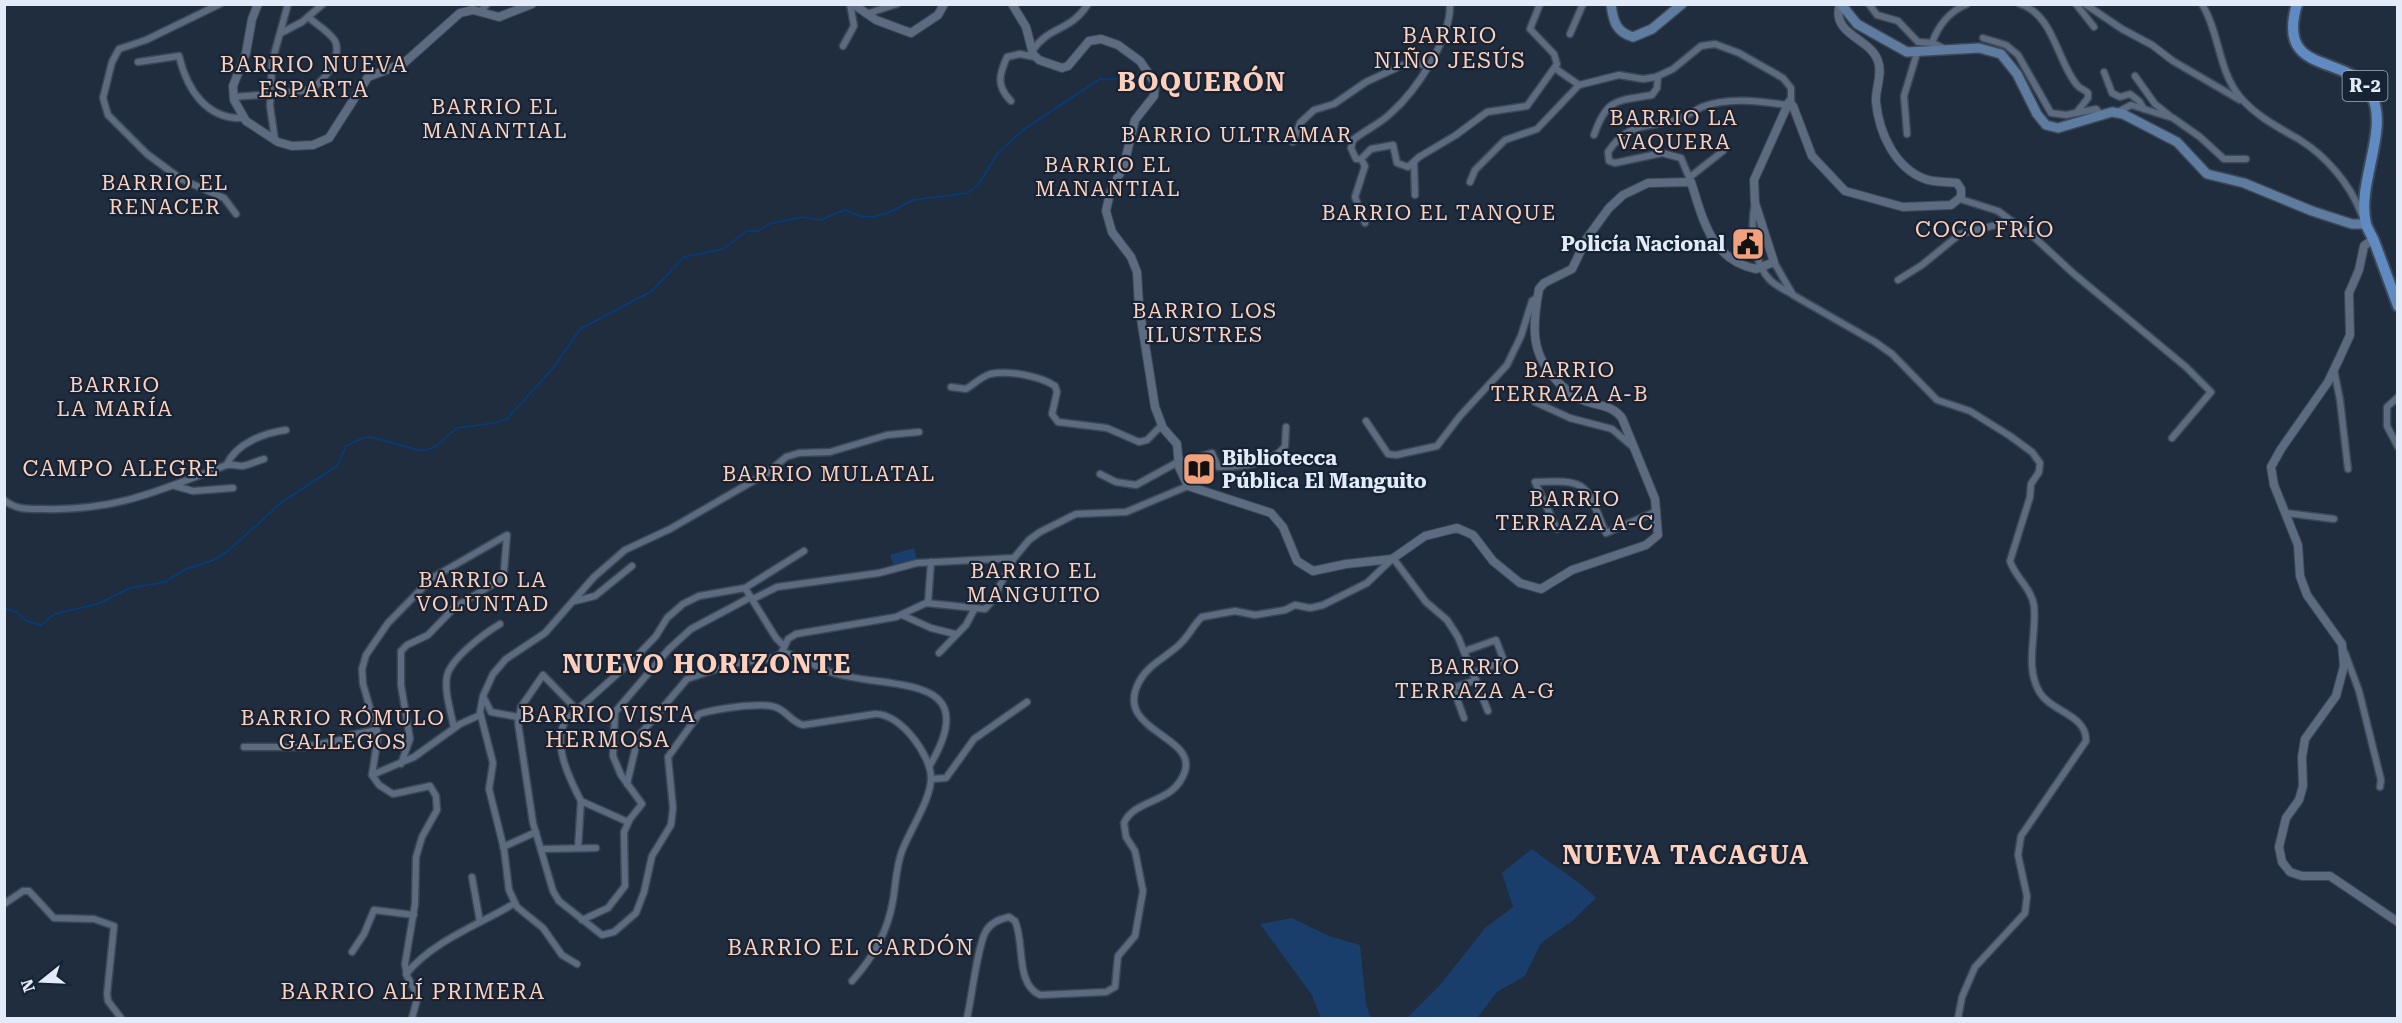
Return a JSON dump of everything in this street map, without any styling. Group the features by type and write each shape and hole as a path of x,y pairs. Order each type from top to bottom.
{"main road":[{"path":"1611,4 1612,17 1617,28 1633,37 1652,29 1682,4"},
{"path":"1841,4 1857,24 1897,48 1917,53 1979,48 2001,54 2017,74 2037,114 2046,125 2058,128 2118,112 2177,142 2207,174 2244,183 2312,211 2352,224 2366,224 2397,306"},
{"name":"R-2","path":"2297,4 2292,22 2292,35 2300,50 2312,60 2362,81 2371,94 2377,115 2367,172 2366,224"}],"street":[{"path":"220,4 146,40 119,50 112,62 103,98 108,115 134,144 177,177 224,198 236,214"},
{"path":"258,4 252,19 246,53 236,76 234,97 244,118 276,141 286,145 303,146 327,140 368,77 404,63 460,13 468,10 499,17 532,4"},
{"path":"276,141 272,119 272,62 288,4"},
{"path":"480,12 487,4"},
{"path":"852,4 865,14 911,33 938,15 944,4"},
{"path":"843,46 855,26 852,4"},
{"path":"865,14 897,4"},
{"path":"1012,4 1026,27 1034,54"},
{"path":"1034,54 1047,34 1077,20 1089,4"},
{"path":"1361,159 1356,159 1352,153 1353,140 1394,111 1428,67 1436,55 1449,22 1450,4"},
{"path":"1361,159 1371,149 1393,145 1395,160 1400,166 1408,167 1487,112 1527,106 1556,69 1557,64 1554,54 1530,29 1540,4"},
{"path":"1570,33 1582,4"},
{"path":"1841,4 1839,14 1845,30 1872,52 1879,61 1876,103 1895,157 1905,169 1925,179 1957,183 1962,193 1960,199"},
{"path":"1869,4 1877,15 1898,21 1918,42 1932,43 1947,50"},
{"path":"1932,43 1941,25 1956,9 1967,4"},
{"path":"2020,4 2031,9 2046,26 2075,82 2088,93 2088,98 2077,113"},
{"path":"2085,4 2152,45 2174,62 2246,103"},
{"path":"2202,4 2214,26 2228,78 2246,103 2259,116 2300,140 2322,158 2348,188 2366,224"},
{"path":"281,33 308,17 321,5"},
{"path":"234,97 311,89 319,83 334,60 335,41 308,17"},
{"path":"1983,38 2000,42 2018,55 2047,111 2056,115 2096,109 2101,115"},
{"path":"1011,101 1001,89 999,82 1007,57 1034,54 1064,68 1089,41 1101,39 1118,45 1140,61 1155,83 1155,94 1135,120 1124,165 1110,193 1106,211 1112,232 1131,257 1137,272 1139,306 1149,379 1162,425 1177,444 1180,472 1188,486"},
{"path":"1470,182 1475,170 1504,140 1537,129 1579,85 1619,75 1643,79 1658,76 1673,69 1701,46 1715,44 1765,67 1787,82 1791,88 1788,104 1756,172 1752,224 1762,267 1769,279 1875,342 1892,354 1937,400 1970,411 2032,452 2040,463 2039,472 2031,484 2030,497 2010,561 2034,604 2032,664 2036,684 2048,703 2080,724 2085,730 2086,741 2021,836 2018,855 2027,896 2025,913 1976,967 1962,997 1959,1018"},
{"path":"1907,134 1904,96 1917,53"},
{"path":"138,62 179,56 185,77 198,101 227,117 244,118"},
{"path":"1293,142 1300,123 1314,110 1334,104 1366,81 1411,62 1428,67"},
{"path":"1556,69 1579,85"},
{"path":"2104,72 2112,93 2120,97 2133,96 2144,110"},
{"path":"1594,135 1604,110 1625,99 1652,95 1657,88 1658,76"},
{"path":"2135,76 2155,104 2200,137 2224,159 2246,159"},
{"path":"1774,262 1762,267 1750,268 1731,260 1719,249 1707,231 1684,161 1666,154 1616,163 1609,161 1607,156 1619,137 1630,130 1677,120 1705,106 1758,101 1788,104"},
{"path":"1788,104 1812,156 1845,191 1903,207 1946,206 1960,199 1998,211 2186,367 2211,392 2172,438"},
{"path":"2118,112 2127,105 2173,118"},
{"path":"967,1018 986,931 999,920 1009,917 1015,921 1026,981 1034,992 1040,995 1106,992 1115,987 1118,956 1135,936 1143,891 1135,851 1126,837 1124,823 1133,812 1173,791 1185,770 1184,757 1177,748 1169,739 1145,724 1136,706 1137,685 1152,665 1182,642 1202,617 1235,611 1255,615 1285,610 1295,605 1310,608 1323,605 1367,583 1393,558 1425,536 1451,528 1462,529 1473,535 1493,561 1513,578 1528,587 1541,589 1589,563 1651,542 1659,530 1657,511 1652,490 1626,424 1614,409 1577,398 1544,369 1536,351 1539,289 1544,283 1572,269 1587,238 1609,208 1623,195 1648,183 1690,179 1723,151"},
{"path":"1361,159 1365,166 1355,197 1365,222"},
{"path":"1414,161 1414,195"},
{"path":"1755,203 1774,262 1793,295"},
{"path":"1898,280 1922,265 1960,234 2012,221"},
{"path":"2373,239 2364,246 2359,270 2349,293 2350,334 2334,370 2271,467 2274,485 2298,545 2300,576 2307,596 2319,610 2342,647 2359,691 2381,780 2380,787"},
{"path":"1366,421 1388,454 1396,455 1437,446 1507,366 1526,325 1530,304 1538,297"},
{"path":"2334,370 2348,469"},
{"path":"951,387 966,389 984,376 994,373 1027,376 1055,386 1057,392 1052,414 1058,422 1107,428 1139,442 1148,440 1162,425"},
{"path":"2397,397 2387,407 2387,426 2397,447"},
{"path":"1535,402 1570,418 1612,429 1636,449"},
{"path":"1100,474 1131,486 1178,462 1212,453 1218,467 1233,467 1268,460 1284,446 1286,427"},
{"path":"4,500 10,505 24,509 87,510 120,503 175,486 227,464 238,451 257,437 286,430"},
{"path":"577,964 562,955 543,928 515,903 506,879 503,847 489,789 492,758 480,715 483,696 493,674 502,663 545,633 558,615 574,601 600,571 633,544 670,529 767,473 790,455 830,452 887,435 919,432"},
{"path":"227,464 242,466 264,459"},
{"path":"1557,529 1534,482 1569,480 1582,485 1588,492 1606,533 1657,511"},
{"path":"175,486 193,491 233,488"},
{"path":"627,784 638,737 687,679 732,664 773,658 796,634 826,631 902,615 928,603 982,609 990,605 1014,558 1029,540 1066,518 1083,513 1126,512 1188,486 1271,513 1282,526 1293,555 1308,569 1317,571 1346,564 1393,558"},
{"path":"2286,513 2334,519"},
{"path":"401,764 410,739 401,684 401,651 407,645 428,635 455,607 500,580 504,571 507,535 436,574 388,623 374,642 366,655 362,675 377,730 378,744 372,775 379,785 393,794 425,786 432,788 436,796 435,815 422,837 416,857 414,915 407,941 406,974 418,996 412,1018"},
{"path":"578,848 581,801 561,744 563,724 656,636 667,618 683,604 699,596 745,588 804,551"},
{"path":"582,920 608,909 625,886 624,844 628,822 642,804 615,764 612,749 614,716 617,709 669,649 691,629 777,588 879,573 909,564 1014,558"},
{"path":"1393,558 1426,602 1452,627 1465,651 1488,711"},
{"path":"928,603 931,562"},
{"path":"574,601 595,596 632,566"},
{"path":"745,588 783,649 831,672 880,683 908,686 936,695 941,699 946,715 947,730 930,765 931,779 899,860 893,904 884,934 872,956 852,981"},
{"path":"939,653 966,625 975,608"},
{"path":"902,615 931,628 955,634"},
{"path":"454,728 447,689 449,671 475,641 501,624"},
{"path":"1464,718 1453,688 1504,661 1496,640 1465,651"},
{"path":"2342,647 2342,680 2336,696 2305,739 2302,757 2303,786 2299,800 2286,818 2279,847 2282,862 2290,872 2302,876 2330,876 2397,922"},
{"path":"577,710 543,675 526,699 518,717 536,832 556,897 595,931 606,934 621,926 636,912 644,892 652,856 672,819 668,757 699,714 744,706 768,706 779,708 796,723 803,724 887,714 897,721 930,765"},
{"path":"483,696 485,705 491,712 518,717"},
{"path":"931,779 946,778 974,739 1027,702"},
{"path":"372,775 401,764 423,752 454,728 480,715"},
{"path":"244,747 315,746 377,730"},
{"path":"581,801 628,822"},
{"path":"503,847 536,832"},
{"path":"541,849 596,848"},
{"path":"472,877 480,922"},
{"path":"4,904 23,891 29,891 54,918 94,919 114,926 107,994 108,1000 121,1018"},
{"path":"406,974 424,957 466,928 515,903"},
{"path":"352,952 364,934 374,910 414,915"}],"shaded area":[{"path":"914,548 917,560 894,566 890,555"},
{"path":"1532,849 1596,898 1572,921 1541,943 1525,976 1497,992 1477,1018 1407,1018 1441,984 1485,928 1513,907 1502,873"},
{"path":"1292,918 1329,936 1360,945 1366,1004 1371,1018 1321,1018 1312,995 1260,924"}],"waterway":[{"path":"4,608 17,612 26,621 41,625 54,614 98,604 130,588 165,582 186,569 214,560 228,551 282,502 337,466 346,446 371,437 418,450 427,450 436,446 457,428 495,423 507,419 555,366 580,329 652,291 684,257 723,249 747,231 759,231 769,224 802,217 820,220 845,210 860,216 873,217 890,212 913,200 968,193 978,185 998,153 1023,130 1100,79 1129,79"}],"place":[{"name":"Policía Nacional","path":"1748,244"},
{"name":"Bibliotecca Pública El Manguito","path":"1199,469"}],"district":[{"name":"BARRIO NIÑO JESÚS","path":"1450,48"},
{"name":"BARRIO NUEVA ESPARTA","path":"314,76"},
{"name":"BOQUERÓN","path":"1202,82"},
{"name":"BARRIO EL MANANTIAL","path":"495,119"},
{"name":"BARRIO LA VAQUERA","path":"1674,130"},
{"name":"BARRIO ULTRAMAR","path":"1237,135"},
{"name":"BARRIO EL MANANTIAL","path":"1108,177"},
{"name":"BARRIO EL RENACER","path":"165,195"},
{"name":"BARRIO EL TANQUE","path":"1439,213"},
{"name":"COCO FRÍO","path":"1985,229"},
{"name":"BARRIO LOS ILUSTRES","path":"1205,323"},
{"name":"BARRIO TERRAZA A-B","path":"1570,382"},
{"name":"BARRIO LA MARÍA","path":"115,397"},
{"name":"CAMPO ALEGRE","path":"121,468"},
{"name":"BARRIO MULATAL","path":"829,474"},
{"name":"BARRIO TERRAZA A-C","path":"1575,511"},
{"name":"BARRIO EL MANGUITO","path":"1034,583"},
{"name":"BARRIO LA VOLUNTAD","path":"483,592"},
{"name":"NUEVO HORIZONTE","path":"707,664"},
{"name":"BARRIO TERRAZA A-G","path":"1475,679"},
{"name":"BARRIO VISTA HERMOSA","path":"608,726"},
{"name":"BARRIO RÓMULO GALLEGOS","path":"343,730"},
{"name":"NUEVA TACAGUA","path":"1686,855"},
{"name":"BARRIO EL CARDÓN","path":"851,947"},
{"name":"BARRIO ALÍ PRIMERA","path":"413,991"}]}
